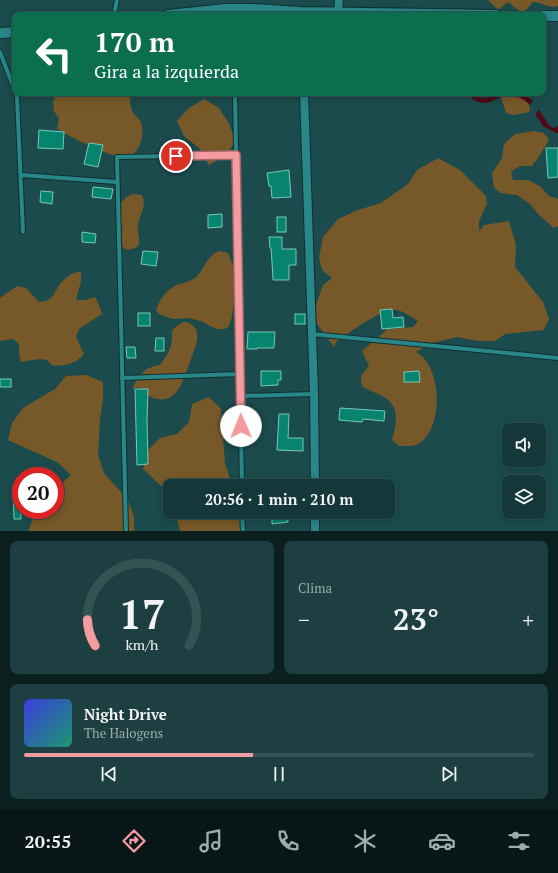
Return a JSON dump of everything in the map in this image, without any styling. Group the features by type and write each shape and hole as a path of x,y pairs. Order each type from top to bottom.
{"main road":[{"path":"197,12 226,9 254,9 289,12"},
{"path":"546,16 558,16"},
{"path":"0,33 12,32"}],"street":[{"path":"338,12 339,0"},
{"path":"304,96 314,394 315,479"},
{"path":"315,519 315,531"}],"lane":[{"path":"115,12 117,0"},
{"path":"0,52 12,84"},
{"path":"17,96 24,232"},
{"path":"234,96 242,479"},
{"path":"126,531 117,157 236,155"},
{"path":"21,175 117,182"},
{"path":"312,334 558,358"},
{"path":"122,378 240,374"},
{"path":"241,396 314,394"},
{"path":"242,519 242,531"}],"shaded area":[{"path":"488,0 558,0 558,6 552,7 533,2 526,10 521,11 516,9 508,2 498,10"},
{"path":"53,96 130,96 132,110 142,125 142,138 138,148 129,156 123,157 114,155 93,147 57,129 59,119 54,111 53,101 55,99"},
{"path":"469,96 484,98 492,96 505,96 488,103 479,102"},
{"path":"499,96 531,96 528,101 530,110 529,112 514,115 506,113"},
{"path":"514,96 527,96 533,101 530,105"},
{"path":"204,99 219,108 229,124 236,141 225,156 209,165 200,149 184,136 177,121 189,108"},
{"path":"539,110 549,125 553,128 558,126 558,133 543,126 535,114"},
{"path":"534,131 544,133 549,140 532,166 520,166 511,172 513,180 528,180 540,186 549,196 558,199 558,226 554,228 540,216 530,204 517,195 501,193 494,188 492,173 502,158 504,144 515,134"},
{"path":"438,158 460,170 486,196 487,204 479,221 479,231 484,225 509,221 516,245 515,267 543,302 549,319 544,330 505,334 495,341 479,341 457,337 432,343 416,352 425,359 431,370 437,396 436,410 433,424 428,435 420,443 412,446 399,446 392,440 396,422 393,406 384,397 362,386 361,376 369,366 362,351 388,329 413,327 418,321 402,312 390,310 357,327 336,342 334,347 317,324 315,313 323,285 332,278 322,270 319,257 323,237 338,219 358,210 381,203 408,184 417,170"},
{"path":"133,194 142,195 144,203 138,223 138,246 127,250 122,247 118,236 123,229 120,223 120,209 123,200"},
{"path":"219,251 228,253 237,277 232,317 229,326 225,329 216,329 203,322 190,318 173,319 159,314 156,310 159,302 167,292 177,285 195,278 211,256"},
{"path":"81,271 81,281 76,300 85,300 95,297 102,314 79,329 76,337 84,354 70,364 53,366 44,359 21,362 19,344 13,339 0,341 0,298 17,286 26,288 39,302 46,301 53,296 65,279 74,273"},
{"path":"183,322 190,323 195,327 197,339 185,377 178,390 173,396 167,399 160,399 151,397 141,391 139,387 132,389 145,370 160,365 170,348 173,330"},
{"path":"86,375 103,382 103,400 100,419 98,455 104,473 128,500 134,517 134,531 28,531 33,519 64,519 64,482 71,475 57,462 8,440 12,423 23,408 55,389 66,376"},
{"path":"209,397 221,409 225,463 230,479 163,479 163,488 143,469 147,451 160,438 177,434 189,422 192,404"},
{"path":"177,519 243,519 243,531 180,531"}],"building":[{"path":"39,130 64,132 63,149 38,148"},
{"path":"89,143 103,145 98,167 84,164"},
{"path":"546,148 558,148 558,177 548,178"},
{"path":"289,170 291,197 272,198 271,186 269,186 267,173"},
{"path":"93,187 113,189 111,199 92,197"},
{"path":"41,191 53,192 52,204 40,202"},
{"path":"222,214 222,227 208,228 208,215"},
{"path":"277,217 286,217 286,232 277,232"},
{"path":"82,232 96,234 95,243 82,242"},
{"path":"269,237 282,237 282,249 296,249 296,265 289,265 289,280 273,280"},
{"path":"143,251 158,252 156,266 141,264"},
{"path":"392,309 393,318 403,317 404,327 382,329 380,310"},
{"path":"138,313 150,313 150,326 138,326"},
{"path":"295,314 305,314 305,324 295,324"},
{"path":"248,332 275,332 274,348 247,349"},
{"path":"156,338 164,338 164,351 155,351"},
{"path":"126,347 135,347 136,358 127,358"},
{"path":"261,371 281,371 281,380 278,380 278,385 261,386"},
{"path":"419,371 420,382 404,382 404,372"},
{"path":"0,379 11,379 11,387 0,387"},
{"path":"135,389 148,389 148,464 137,465"},
{"path":"340,408 385,411 384,421 363,419 362,422 339,420"},
{"path":"279,414 289,414 288,438 303,438 303,451 277,450"},
{"path":"272,519 288,519 288,522 272,524"}],"route":[{"path":"176,156 236,155 241,426"}]}
